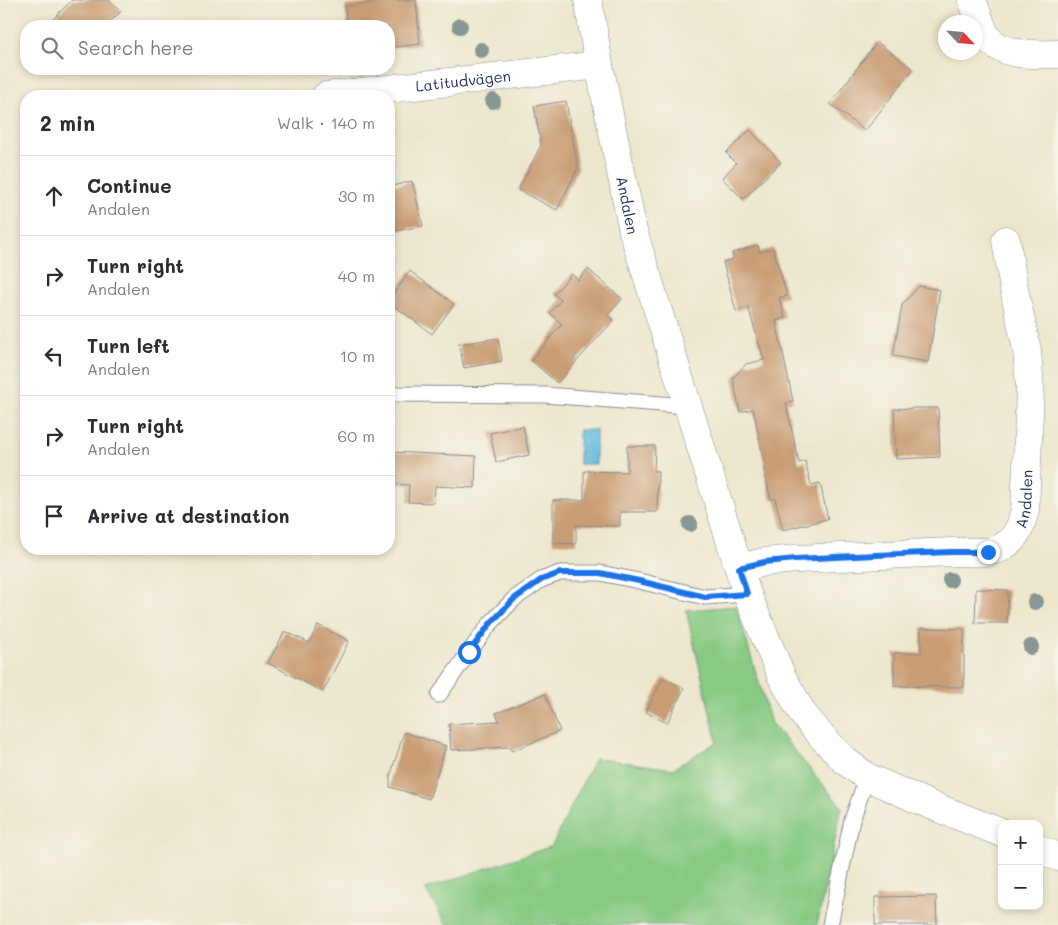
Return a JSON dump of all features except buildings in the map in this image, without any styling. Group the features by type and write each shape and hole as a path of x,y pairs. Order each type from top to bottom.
{"street":[{"name":"Andalen","path":"588,0 599,65 633,230 747,594 782,677 803,714 844,760 867,777 928,804 998,831"},
{"path":"972,0 987,36 997,46 1012,52 1026,54 1058,54"},
{"name":"Latitudvägen","path":"379,90 599,65"},
{"name":"Andalen","path":"739,568 765,562 806,559 941,552 988,552 1001,548 1012,540 1020,527 1025,510 1030,389 1027,350 1006,240"},
{"path":"1043,851 1058,857"}],"lane":[{"path":"395,394 544,395 687,406"},
{"path":"439,695 490,624 514,599 541,580 560,573 600,573 705,597 747,594"},
{"path":"830,925 852,820 867,777"}],"green space":[{"path":"736,606 771,723 842,807 817,925 447,925 425,889 552,846 595,758 673,769 717,742 686,610"}],"water":[{"path":"579,430 596,430 596,464 579,464"}],"route":[{"path":"469,652 490,624 514,599 541,580 560,573 600,573 705,597 747,594 739,568 765,562 875,555 988,552"}]}
